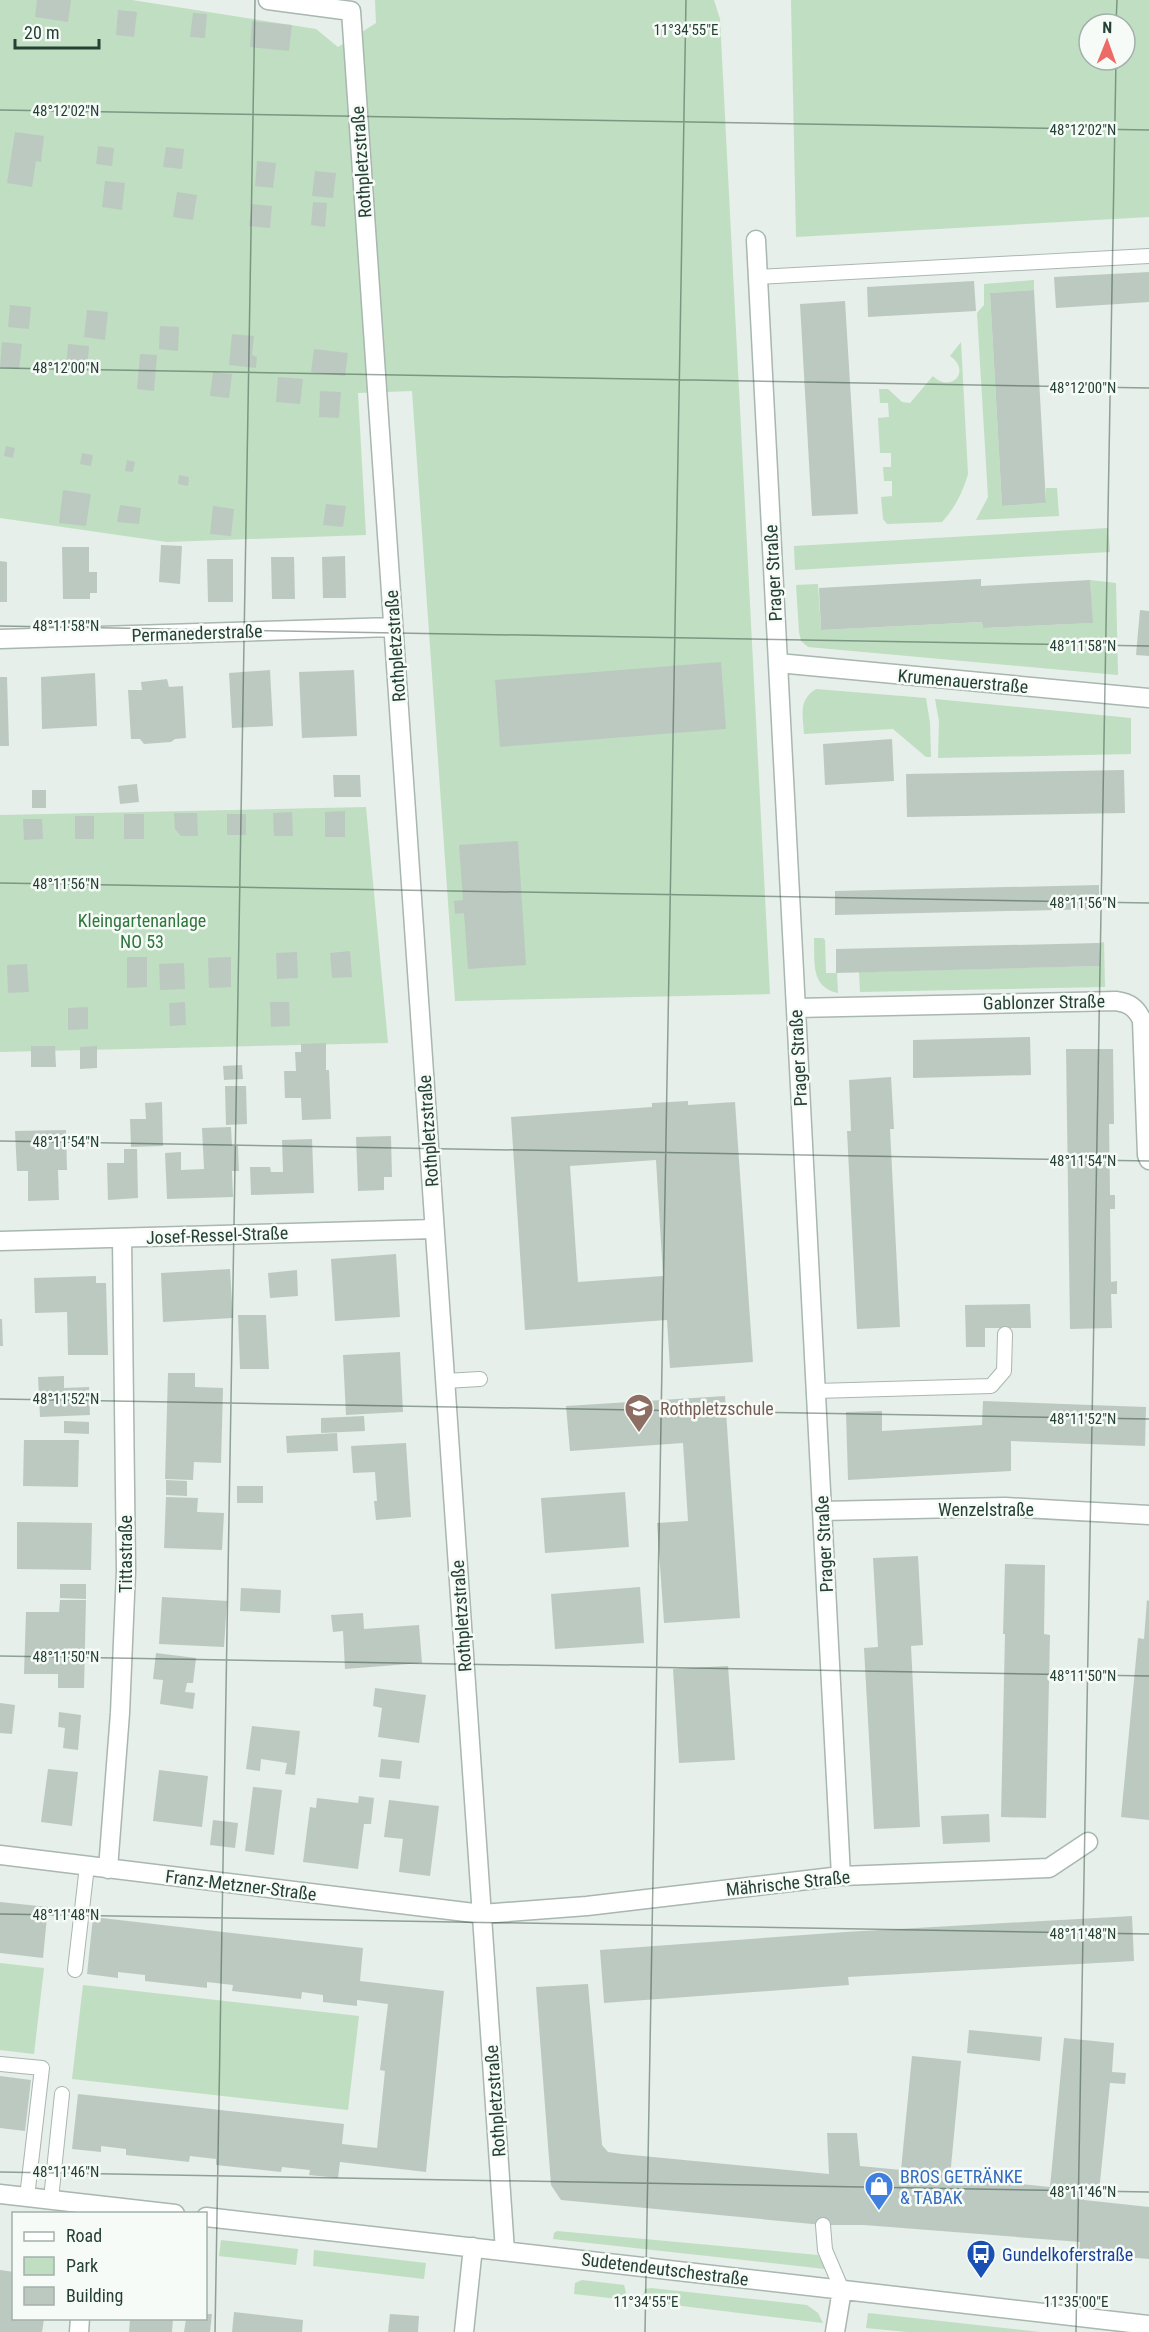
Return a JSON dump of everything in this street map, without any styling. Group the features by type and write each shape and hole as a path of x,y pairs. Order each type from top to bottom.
{"street":[{"name":"Rothpletzstraße","path":"268,0 351,11 505,2251"},
{"name":"Prager Straße","path":"756,240 841,1876"},
{"name":"Permanederstraße","path":"0,639 393,627"},
{"name":"Krumenauerstraße","path":"778,663 1149,698"},
{"name":"Gablonzer Straße","path":"796,1008 1116,1001 1127,1003 1137,1010 1142,1020 1149,1160"},
{"name":"Josef-Ressel-Straße","path":"0,1241 435,1229"},
{"name":"Tittastraße","path":"108,1869 120,1713 126,1571 122,1238"},
{"name":"Wenzelstraße","path":"822,1511 1005,1507 1149,1515"},
{"name":"Mährische Straße","path":"482,1914 587,1906 841,1876 1049,1868 1088,1842"},
{"name":"Franz-Metzner-Straße","path":"0,1855 482,1914"},
{"path":"0,2194 51,2199 92,2209 142,2212"},
{"name":"Sudetendeutschestraße","path":"207,2217 1149,2325"},
{"path":"464,2332 473,2247"},
{"path":"835,2332 842,2290"},
{"name":"Sudetendeutschestraße","path":"1124,2321 1149,2318"}],"lane":[{"path":"758,277 1149,256"},
{"path":"816,1391 991,1386 1004,1371 1005,1334"},
{"path":"445,1381 480,1379"},
{"path":"75,1971 87,1866"},
{"path":"0,2064 42,2068 27,2197"},
{"path":"51,2199 62,2094"},
{"path":"823,2225 825,2250 842,2290"}],"green space":[{"path":"0,0 132,0 316,29 338,47 376,23 375,0 714,0 720,19 770,994 455,1001 412,391 358,393 366,535 167,542 0,518"},
{"path":"791,0 1149,0 1149,217 796,237"},
{"path":"1034,280 1034,290 990,293 1002,506 1046,503 1046,488 1057,488 1059,516 976,520 988,497 977,313 984,305 984,284"},
{"path":"961,342 968,474 964,487 955,505 942,522 887,524 883,519 881,497 892,496 892,481 884,481 883,467 891,467 891,453 880,453 878,418 889,417 888,403 880,403 879,389 888,389 902,402 910,403 933,376 946,383 952,382 959,374 959,368 950,356"},
{"path":"1108,528 1110,552 795,570 794,546"},
{"path":"1090,580 1116,583 1118,675 808,647 801,641 799,632 796,585 818,584 821,630 982,622 983,628 1092,623"},
{"path":"816,689 926,698 930,723 931,757 926,757 893,729 804,734 804,703 810,693"},
{"path":"935,699 1131,718 1131,754 938,758 939,721"},
{"name":"Kleingartenanlage NO 53","path":"366,807 388,1043 0,1052 0,815"},
{"path":"814,938 825,940 826,973 837,973 838,993 829,990 818,979"},
{"path":"1104,942 1105,987 860,992 859,972 1100,966 1099,943"},
{"path":"0,1963 44,1968 34,2054 0,2050"},
{"path":"83,1985 359,2016 348,2110 72,2079"},
{"path":"557,2231 818,2255 825,2269 553,2239"},
{"path":"221,2240 298,2249 296,2265 219,2256"},
{"path":"314,2250 426,2263 424,2279 313,2266"},
{"path":"582,2280 624,2285 628,2300 574,2294 575,2283"},
{"path":"645,2289 807,2305 818,2313 823,2323 649,2302 643,2295"},
{"path":"868,2313 1040,2332 907,2332 866,2328"}],"building":[{"path":"37,0 71,0 68,22 35,17"},
{"path":"118,10 137,12 134,37 116,35"},
{"path":"193,13 207,14 205,38 190,37"},
{"path":"252,21 292,25 289,51 250,47"},
{"path":"15,132 44,136 41,162 36,161 32,187 7,183"},
{"path":"98,146 114,148 112,166 96,164"},
{"path":"166,147 184,149 182,169 163,167"},
{"path":"257,161 276,163 273,188 255,186"},
{"path":"315,171 336,173 333,198 312,196"},
{"path":"105,181 125,183 122,210 102,207"},
{"path":"177,192 197,195 193,220 173,217"},
{"path":"313,202 327,203 325,227 311,225"},
{"path":"252,204 272,206 270,228 249,226"},
{"path":"1149,272 1149,302 1056,308 1054,277"},
{"path":"974,281 976,311 868,317 867,287"},
{"path":"1034,290 1046,503 1002,506 990,293"},
{"path":"845,301 858,514 812,516 800,304"},
{"path":"10,305 31,307 29,329 8,327"},
{"path":"87,310 108,312 105,340 84,337"},
{"path":"160,326 179,327 178,351 159,349"},
{"path":"232,334 254,336 252,355 257,357 256,368 229,365"},
{"path":"2,342 22,344 19,369 0,367"},
{"path":"68,344 89,346 87,371 66,369"},
{"path":"314,349 348,353 345,376 311,372"},
{"path":"140,354 157,355 154,391 137,389"},
{"path":"213,372 232,374 229,398 210,396"},
{"path":"278,377 303,379 300,404 276,402"},
{"path":"320,391 341,392 339,418 319,417"},
{"path":"6,446 15,448 13,458 4,456"},
{"path":"82,453 93,455 91,466 80,464"},
{"path":"127,460 135,462 133,472 125,471"},
{"path":"179,475 189,477 188,486 178,484"},
{"path":"63,490 91,494 86,526 59,523"},
{"path":"326,504 346,506 343,527 323,525"},
{"path":"120,505 141,508 139,524 117,522"},
{"path":"213,506 234,509 231,536 210,534"},
{"path":"161,545 182,546 180,584 159,582"},
{"path":"62,547 89,547 89,572 97,572 97,593 90,593 90,599 63,599"},
{"path":"345,556 346,598 323,598 322,557"},
{"path":"271,557 294,557 295,599 272,599"},
{"path":"207,559 233,559 233,602 208,602"},
{"path":"0,561 7,562 7,602 0,602"},
{"path":"981,579 981,586 1090,580 1093,623 983,628 982,622 821,630 819,588"},
{"path":"1140,610 1149,611 1149,656 1136,655"},
{"path":"721,662 726,729 500,747 495,680"},
{"path":"270,670 273,726 232,728 229,673"},
{"path":"354,670 357,736 302,738 299,672"},
{"path":"95,673 97,726 42,729 41,677"},
{"path":"0,677 7,677 9,746 0,746"},
{"path":"167,679 169,687 183,686 186,738 175,739 171,742 144,744 140,739 131,739 128,690 142,690 141,682"},
{"path":"892,739 894,781 825,785 823,744"},
{"path":"1124,770 1125,813 907,817 906,774"},
{"path":"333,775 360,775 361,797 334,797"},
{"path":"137,784 139,802 120,804 118,786"},
{"path":"32,790 46,790 46,808 32,808"},
{"path":"345,811 345,837 325,837 325,812"},
{"path":"292,812 293,836 274,836 273,813"},
{"path":"174,813 197,813 198,836 181,836 175,829"},
{"path":"124,814 144,814 144,839 124,839"},
{"path":"227,814 246,814 246,835 227,835"},
{"path":"75,816 94,816 94,839 75,839"},
{"path":"23,819 42,819 43,839 24,840"},
{"path":"518,841 526,965 468,969 464,913 455,914 454,901 463,900 459,845"},
{"path":"1099,885 1099,909 835,915 835,891"},
{"path":"1099,943 1100,966 836,973 836,949"},
{"path":"350,951 352,977 332,978 330,953"},
{"path":"297,952 298,978 277,979 276,953"},
{"path":"127,957 147,957 147,987 127,988"},
{"path":"231,957 231,987 209,988 208,958"},
{"path":"184,963 185,989 160,990 159,964"},
{"path":"27,964 29,992 8,993 7,965"},
{"path":"185,1002 186,1025 170,1026 169,1003"},
{"path":"270,1002 289,1002 290,1026 271,1027"},
{"path":"88,1007 88,1029 68,1030 68,1008"},
{"path":"1030,1037 1031,1075 913,1078 913,1040"},
{"path":"326,1043 331,1119 302,1120 301,1098 285,1098 284,1071 296,1071 295,1052 301,1052 301,1044"},
{"path":"31,1046 55,1046 56,1067 31,1067"},
{"path":"97,1046 97,1068 80,1069 80,1047"},
{"path":"1066,1049 1113,1049 1114,1124 1109,1124 1110,1195 1115,1195 1115,1209 1110,1209 1111,1282 1117,1281 1117,1294 1111,1294 1112,1328 1070,1329"},
{"path":"242,1065 243,1079 224,1080 223,1066"},
{"path":"891,1077 894,1129 890,1129 900,1327 857,1329 847,1131 851,1131 849,1080"},
{"path":"225,1086 246,1086 247,1124 226,1125"},
{"path":"688,1101 688,1105 735,1102 753,1362 670,1368 667,1320 525,1330 511,1117 652,1107 652,1103","holes":["656,1160 663,1276 578,1282 570,1166"]},
{"path":"162,1102 163,1146 131,1147 130,1119 146,1119 145,1103"},
{"path":"231,1127 232,1146 238,1146 239,1171 232,1171 233,1197 167,1199 165,1153 181,1152 181,1170 204,1169 202,1128"},
{"path":"66,1130 67,1170 58,1170 59,1200 28,1201 28,1171 17,1171 15,1131"},
{"path":"391,1136 392,1177 384,1177 384,1190 358,1191 356,1137"},
{"path":"312,1139 314,1193 251,1195 250,1167 270,1167 271,1172 283,1172 282,1140"},
{"path":"124,1149 137,1149 138,1198 108,1200 107,1163 124,1163"},
{"path":"396,1254 400,1317 335,1321 331,1259"},
{"path":"230,1269 233,1318 163,1322 161,1273"},
{"path":"297,1270 298,1296 270,1298 268,1273"},
{"path":"96,1276 96,1283 106,1283 108,1355 68,1355 67,1312 35,1313 34,1278"},
{"path":"1030,1304 1031,1328 985,1328 985,1347 966,1347 965,1305"},
{"path":"238,1315 266,1315 269,1369 240,1369"},
{"path":"0,1319 2,1319 3,1346 0,1346"},
{"path":"400,1352 403,1412 346,1415 343,1355"},
{"path":"168,1373 195,1373 195,1387 223,1388 221,1463 194,1462 193,1480 165,1479"},
{"path":"64,1376 64,1388 89,1387 90,1415 40,1417 38,1377"},
{"path":"725,1396 740,1618 664,1623 657,1523 688,1521 683,1443 570,1451 566,1406"},
{"path":"983,1401 1146,1407 1145,1446 1011,1441 1011,1471 848,1480 846,1412 882,1411 882,1431 982,1425"},
{"path":"364,1416 365,1431 321,1433 321,1418"},
{"path":"64,1421 89,1422 89,1434 64,1433"},
{"path":"337,1433 338,1451 287,1453 286,1436"},
{"path":"24,1440 79,1440 78,1487 23,1486"},
{"path":"406,1443 411,1517 376,1520 375,1472 353,1473 351,1446"},
{"path":"166,1480 187,1481 187,1496 166,1495"},
{"path":"237,1486 263,1486 263,1503 237,1503"},
{"path":"625,1492 629,1547 545,1553 541,1498"},
{"path":"166,1497 198,1498 197,1512 224,1513 222,1550 164,1548"},
{"path":"17,1522 92,1523 91,1570 17,1569"},
{"path":"918,1556 923,1645 911,1646 920,1827 874,1829 864,1648 878,1647 873,1558"},
{"path":"1005,1564 1045,1565 1044,1634 1050,1635 1046,1818 1001,1817"},
{"path":"60,1584 86,1584 86,1599 60,1598"},
{"path":"640,1587 644,1643 555,1649 551,1594"},
{"path":"241,1588 281,1590 280,1613 240,1611"},
{"path":"162,1597 227,1601 224,1647 159,1644"},
{"path":"60,1600 86,1600 84,1688 58,1688 58,1674 24,1674 26,1612 59,1612"},
{"path":"1147,1600 1149,1601 1149,1820 1121,1817 1138,1638 1144,1639"},
{"path":"363,1613 364,1629 419,1625 422,1663 345,1669 343,1631 333,1632 331,1615"},
{"path":"156,1653 196,1658 193,1683 187,1683 185,1692 195,1693 193,1709 160,1704 163,1680 153,1679"},
{"path":"728,1666 735,1760 679,1763 673,1669"},
{"path":"375,1688 426,1695 419,1743 378,1737 382,1708 373,1706"},
{"path":"0,1703 15,1705 12,1734 0,1733"},
{"path":"59,1712 81,1715 78,1750 63,1748 65,1728 58,1727"},
{"path":"252,1726 300,1731 295,1775 285,1774 287,1763 261,1759 260,1771 246,1769"},
{"path":"381,1759 402,1761 400,1779 379,1777"},
{"path":"48,1769 78,1772 72,1826 41,1822"},
{"path":"159,1770 208,1776 202,1827 153,1821"},
{"path":"253,1787 282,1790 274,1855 245,1851"},
{"path":"359,1796 374,1798 371,1824 364,1824 358,1869 303,1862 310,1807 316,1808 317,1798 358,1803"},
{"path":"389,1800 439,1806 430,1876 399,1872 403,1839 384,1837"},
{"path":"989,1814 990,1842 943,1844 941,1816"},
{"path":"213,1820 238,1823 235,1848 210,1845"},
{"path":"0,1902 48,1907 43,1958 0,1953"},
{"path":"1132,1916 1134,1961 848,1977 849,1985 604,2003 600,1950 845,1932"},
{"path":"93,1917 363,1948 360,1981 444,1991 426,2172 340,2162 338,2178 309,2175 310,2170 282,2167 281,2172 216,2165 216,2159 190,2156 189,2162 126,2155 126,2149 101,2146 101,2152 72,2149 78,2094 344,2124 342,2144 377,2148 385,2071 380,2070 388,2004 357,2000 357,2006 323,2002 323,1995 302,1992 301,1999 232,1991 233,1985 207,1982 207,1988 145,1981 145,1975 118,1972 118,1978 87,1974"},
{"path":"588,1984 602,2145 608,2152 622,2154 829,2174 827,2133 857,2133 860,2166 901,2170 912,2056 961,2061 950,2177 1050,2187 1064,2038 1114,2043 1112,2072 1126,2073 1125,2084 1110,2083 1099,2192 1085,2190 1084,2200 1149,2207 1149,2259 1079,2253 1080,2242 864,2225 823,2225 561,2200 551,2185 536,1987"},
{"path":"969,2030 1042,2037 1040,2061 967,2053"},
{"path":"0,2076 31,2080 25,2131 0,2128"},
{"path":"0,2270 12,2272 12,2320 44,2320 42,2332 0,2332"},
{"path":"234,2312 303,2320 302,2332 232,2332"},
{"path":"207,2314 212,2314 210,2332 184,2332 186,2320 207,2320"},
{"path":"390,2314 419,2316 418,2332 388,2332"},
{"path":"130,2320 173,2320 172,2332 129,2332"}],"place":[{"name":"Rothpletzschule","path":"639,1434"},
{"name":"BROS GETRÄNKE & TABAK","path":"879,2212"},
{"name":"Gundelkoferstraße","path":"981,2280"}]}
